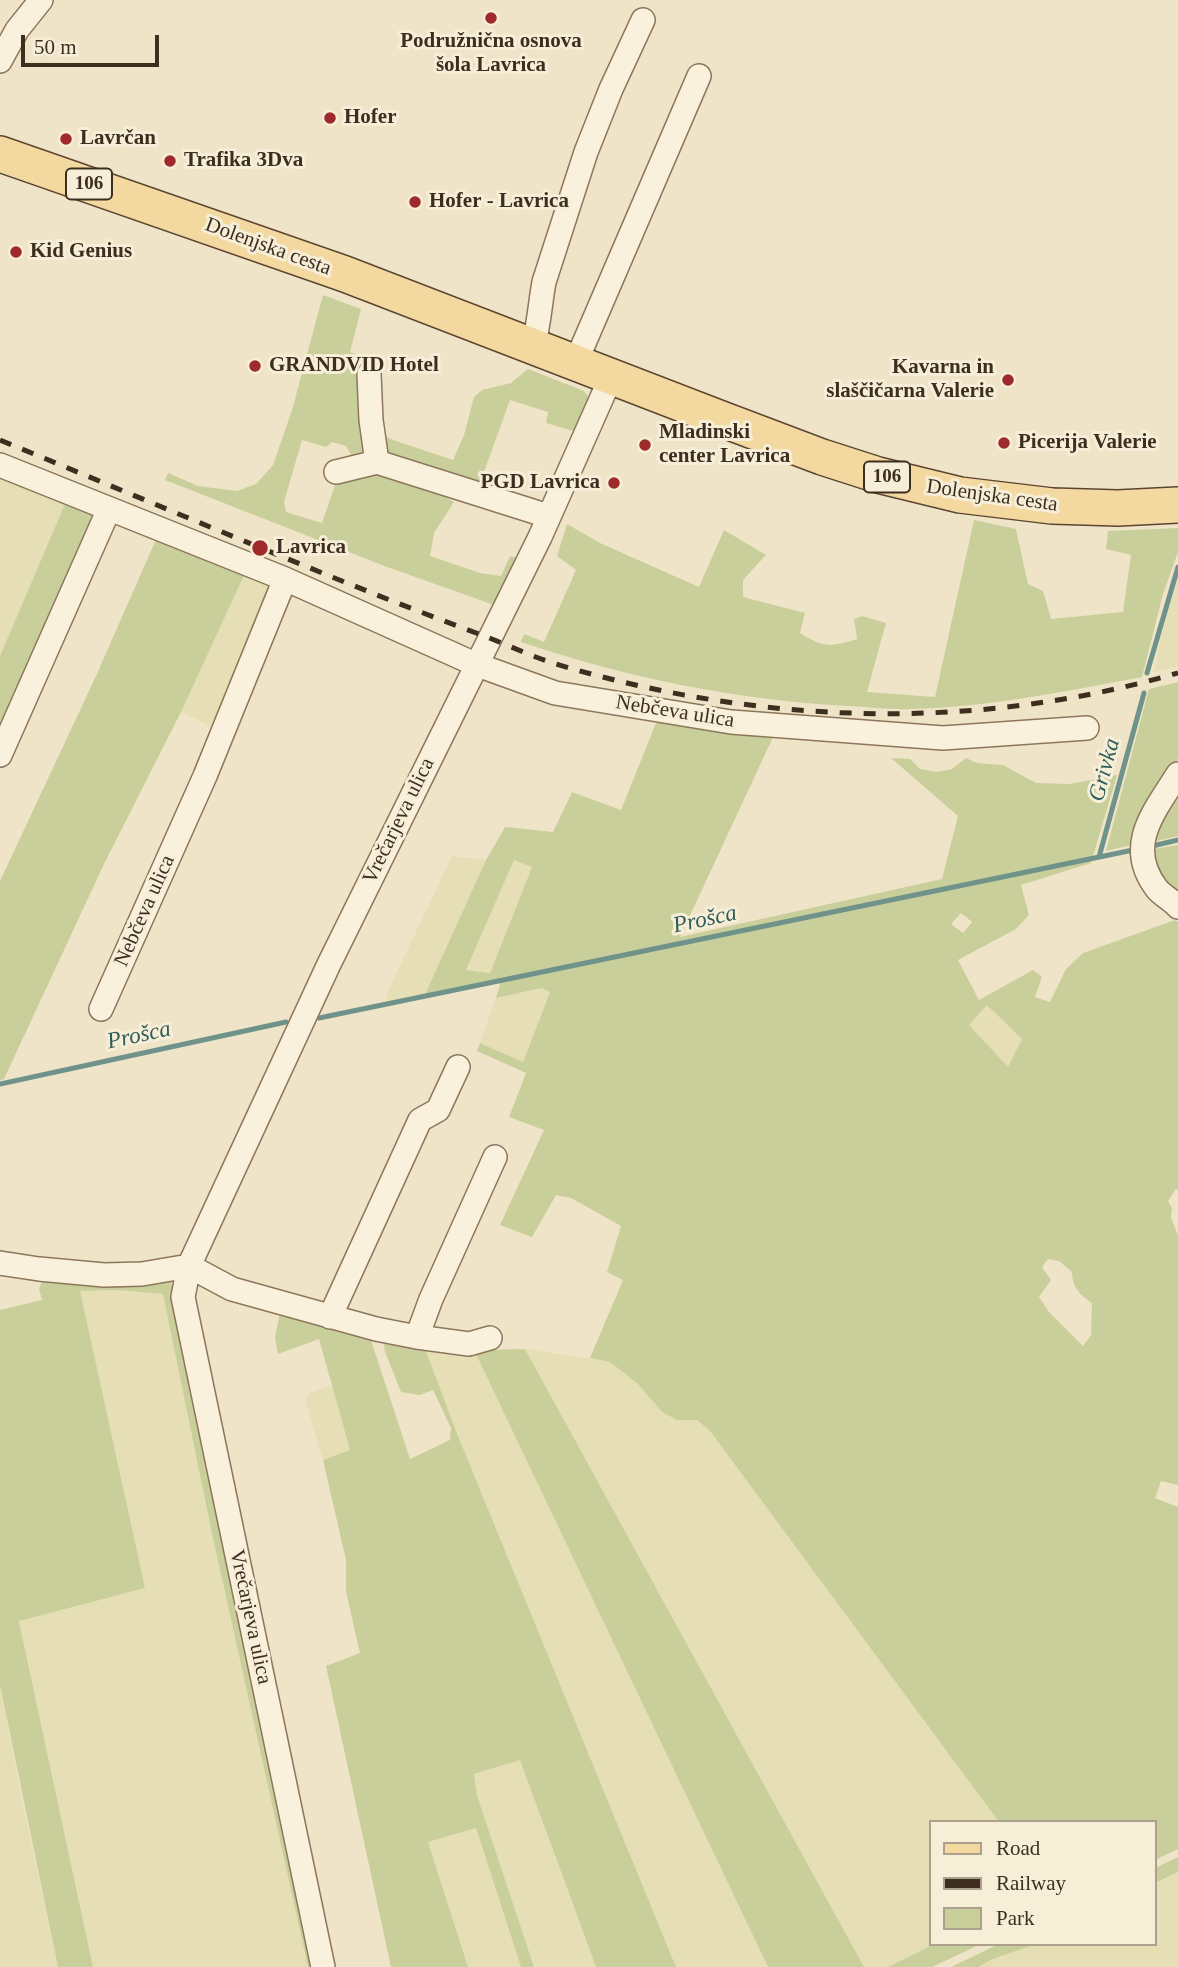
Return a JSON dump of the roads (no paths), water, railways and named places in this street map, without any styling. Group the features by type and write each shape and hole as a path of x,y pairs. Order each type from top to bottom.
{"main road":[{"name":"Dolenjska cesta","path":"0,154 345,274 822,457 890,478 960,495 1052,506 1118,508 1178,505"}],"street":[{"path":"0,61 17,30 41,0"},
{"path":"533,347 540,325 540,300 544,282 586,152 643,20"},
{"path":"575,364 699,76"},
{"path":"369,374 371,420 377,462"},
{"name":"Vrečarjeva ulica","path":"323,1967 183,1297 189,1266 335,951 548,516 611,377"},
{"path":"336,472 377,462 548,516"},
{"name":"Nebčeva ulica","path":"0,465 285,579 475,664 555,693 731,722 943,738 1087,728"},
{"path":"0,755 109,509"},
{"name":"Nebčeva ulica","path":"102,1009 205,776 285,579"},
{"path":"1177,905 1159,891 1144,869 1142,846 1145,830 1178,774"},
{"path":"330,1317 420,1119 438,1110 458,1068"},
{"path":"417,1338 436,1288 495,1157"},
{"path":"0,1263 104,1275 142,1274 189,1266 232,1289 417,1338 469,1344 490,1338"}],"waterway":[{"name":"Grivka","path":"1147,673 1178,567"},
{"name":"Grivka","path":"1099,857 1144,693"},
{"path":"1148,847 1178,840"},
{"name":"Prošca","path":"319,1018 1138,849"},
{"name":"Prošca","path":"0,1084 286,1022"}],"railway":[{"path":"0,440 325,574 539,658 633,684 710,699 788,709 867,713 945,712 1023,705 1101,692 1178,673"}],"place":[{"name":"Podružnična osnova šola Lavrica","path":"491,18"},
{"name":"Hofer","path":"330,118"},
{"name":"Lavrčan","path":"66,139"},
{"name":"Trafika 3Dva","path":"170,161"},
{"name":"Hofer - Lavrica","path":"415,202"},
{"name":"Kid Genius","path":"16,252"},
{"name":"GRANDVID Hotel","path":"255,366"},
{"name":"Kavarna in slaščičarna Valerie","path":"1008,380"},
{"name":"Picerija Valerie","path":"1004,443"},
{"name":"Mladinski center Lavrica","path":"645,445"},
{"name":"PGD Lavrica","path":"614,483"},
{"name":"Lavrica","path":"260,548"}]}
